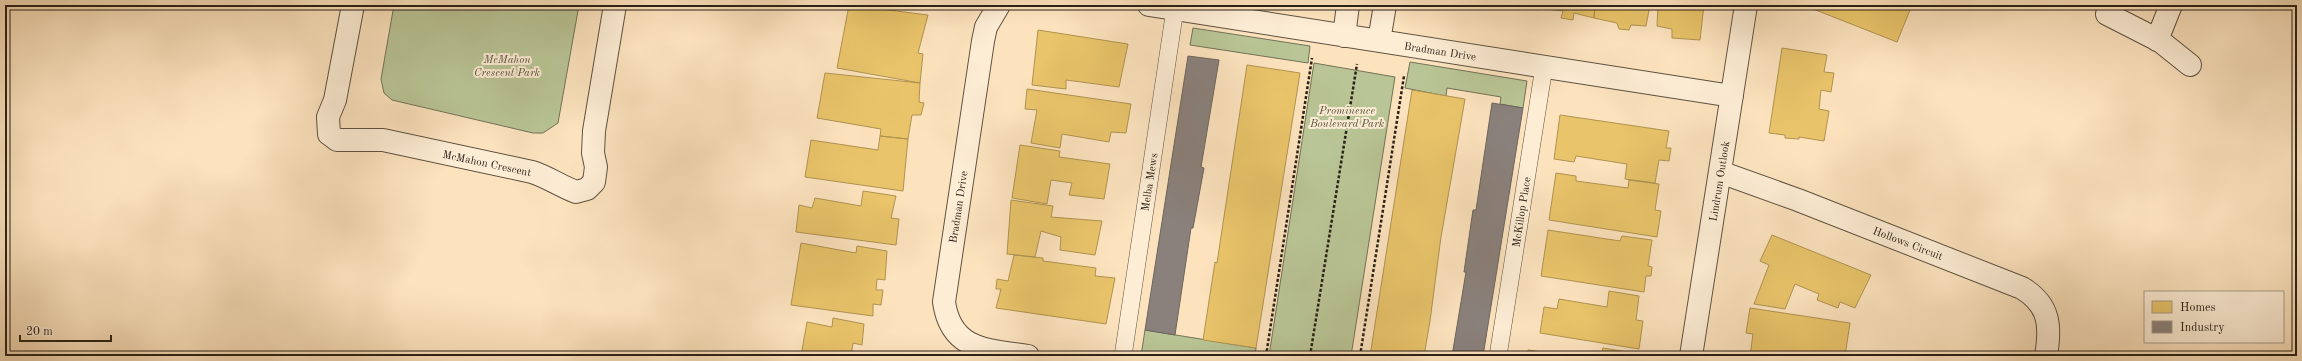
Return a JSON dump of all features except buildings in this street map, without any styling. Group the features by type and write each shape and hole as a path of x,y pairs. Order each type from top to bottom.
{"street":[{"name":"McMahon Crescent","path":"353,5 335,100 328,117 329,134 337,140 383,140 532,172 549,177 562,186 576,192 587,189 594,182 596,167 593,153 594,131 615,5"},
{"name":"Bradman Drive","path":"1000,5 989,22 983,41 944,302 946,315 954,330 968,343 982,349 1028,356"},
{"name":"Bradman Drive","path":"1149,5 1732,96"},
{"path":"1348,5 1362,38"},
{"path":"1362,38 1385,5"},
{"name":"Lindrum Outlook","path":"1691,356 1746,5"},
{"path":"2157,40 2172,5"},
{"path":"2107,14 2157,40 2190,65"},
{"name":"Hollows Circuit","path":"1720,172 1798,200 2022,288 2035,296 2043,307 2048,328 2046,356"}],"lane":[{"name":"Melba Mews","path":"1123,356 1175,9"},
{"name":"McKillop Place","path":"1498,356 1544,67"}],"path":[{"path":"1266,356 1316,32"},
{"path":"1310,356 1362,38"},
{"path":"1360,356 1404,76"}],"green space":[{"name":"McMahon Crescent Park","path":"394,5 579,5 558,123 543,133 533,133 392,100 384,93 381,79"},
{"path":"1193,28 1310,46 1308,63 1190,45"},
{"path":"1410,62 1527,81 1523,108 1500,104 1501,97 1447,88 1446,96 1405,88"},
{"name":"Prominence Boulevard Park","path":"1314,63 1395,77 1351,356 1269,356"},
{"path":"1145,330 1256,348 1255,356 1141,356"}]}
